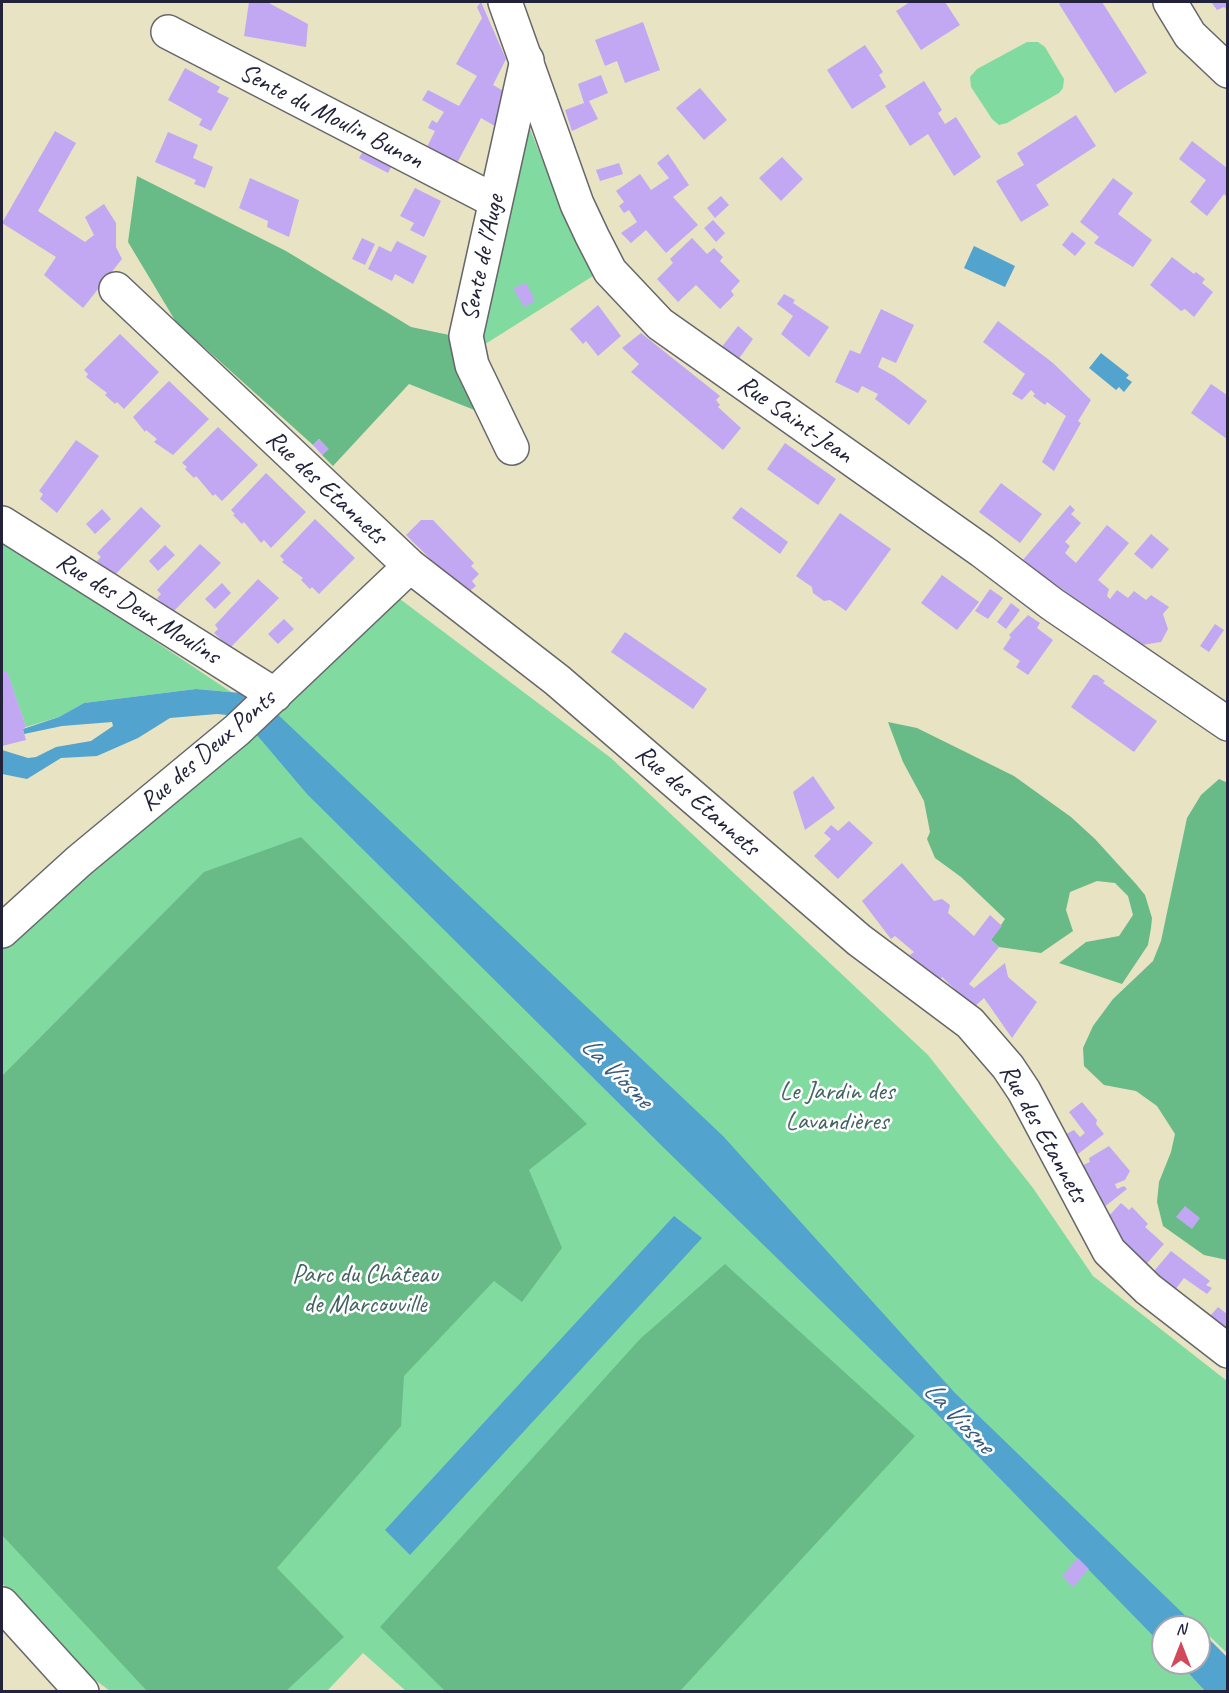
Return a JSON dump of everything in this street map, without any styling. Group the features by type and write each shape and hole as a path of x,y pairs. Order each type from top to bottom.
{"street":[{"path":"1170,2 1190,35 1227,72"},
{"name":"Rue Saint-Jean","path":"508,3 577,204 610,271 660,324 982,551 1052,604 1227,724"},
{"name":"Sente du Moulin Bunon","path":"168,32 495,201"},
{"name":"Sente de l'Auge","path":"513,448 472,365 466,336 527,60"},
{"name":"Rue des Etannets","path":"116,289 410,566 557,680 859,940 970,1023 1008,1067 1024,1091 1109,1251 1148,1289 1227,1351"},
{"name":"Rue des Deux Moulins","path":"2,523 271,698"},
{"name":"Rue des Deux Ponts","path":"2,931 79,861 237,730 410,566"},
{"path":"2,1604 82,1692"}],"green space":[{"path":"1027,42 1038,42 1045,47 1064,79 1063,88 1059,93 1007,123 999,125 992,119 971,87 970,77 977,69"},
{"path":"526,119 573,237 593,276 479,348"},
{"path":"137,176 286,251 411,327 459,337 487,415 409,384 333,466 322,455 328,449 319,439 313,445 176,322 128,242"},
{"path":"2,539 231,692 196,689 84,703 59,717 26,727 7,672 2,673"},
{"name":"Parc du Château de Marcouville","path":"400,599 611,758 928,1055 1033,1188 1093,1276 1227,1381 1227,1653 1211,1638 1211,1615 1151,1615 1151,1675 1190,1675 1205,1691 407,1692 363,1653 327,1691 110,1691 82,1670 2,1583 2,948"},
{"path":"888,722 917,728 1014,776 1071,817 1095,839 1136,884 1145,895 1152,918 1151,928 1148,945 1122,984 1059,963 1086,942 1119,936 1133,915 1128,896 1115,883 1097,881 1070,892 1066,910 1073,931 1041,953 999,947 991,940 1005,919 961,877 935,858 927,839 930,832 924,801 903,762"},
{"path":"1219,779 1228,783 1227,1260 1204,1255 1163,1226 1157,1202 1159,1182 1171,1152 1175,1134 1157,1106 1136,1091 1104,1085 1084,1066 1083,1048 1093,1026 1113,999 1153,961 1161,941 1187,818 1201,795"},
{"path":"301,837 587,1124 529,1170 562,1248 522,1302 494,1281 404,1376 401,1426 277,1568 344,1637 286,1691 147,1691 2,1535 2,1076 204,872"},
{"path":"725,1264 915,1436 680,1691 445,1691 380,1627 640,1339"}],"water":[{"path":"974,246 1015,266 1005,287 964,268"},
{"path":"1101,353 1129,375 1126,378 1132,382 1124,392 1119,387 1116,390 1089,368"},
{"name":"La Viosne","path":"196,689 241,693 273,710 723,1136 955,1393 1185,1615 1151,1615 1151,1634 936,1413 664,1148 307,794 251,728 227,715 170,718 138,738 97,756 61,758 27,779 2,774 2,750 28,758 36,757 56,747 91,741 113,726 112,722 62,726 24,734 23,729 59,717 84,703"},
{"path":"674,1216 702,1238 410,1555 385,1530"},
{"path":"1211,1641 1227,1657 1227,1691 1205,1691 1190,1675 1211,1675"}],"building":[{"path":"249,2 267,2 308,24 306,47 244,36"},
{"path":"481,2 506,59 493,85 507,93 500,129 481,118 457,163 427,147 435,131 428,128 432,120 437,123 444,112 422,100 428,90 459,106 477,76 456,64 482,18 477,7"},
{"path":"910,2 945,2 960,25 921,50 896,11"},
{"path":"1063,2 1102,2 1147,73 1115,93 1059,4"},
{"path":"1211,2 1227,2 1227,10 1224,7 1217,10"},
{"path":"643,22 660,70 625,83 617,61 605,66 595,40"},
{"path":"865,45 883,72 879,75 886,87 852,109 827,70"},
{"path":"185,68 220,87 217,92 229,98 211,131 199,125 202,119 168,100"},
{"path":"601,75 608,93 589,101 598,119 572,131 565,110 584,103 578,84"},
{"path":"924,81 942,110 938,113 945,124 956,117 981,157 954,176 928,134 910,146 885,106"},
{"path":"700,88 727,120 704,140 676,108"},
{"path":"1076,115 1096,146 1036,185 1049,205 1021,222 996,181 1024,165 1017,153"},
{"path":"55,131 76,143 38,211 85,242 94,235 85,217 104,204 116,223 116,247 122,259 83,308 44,275 56,257 2,223"},
{"path":"168,132 198,145 193,158 213,167 205,188 194,184 196,180 155,162"},
{"path":"1192,141 1227,168 1227,197 1224,194 1207,216 1190,202 1206,180 1179,159"},
{"path":"366,146 394,161 388,173 359,158"},
{"path":"668,154 689,185 673,197 698,225 666,253 646,230 631,243 621,233 637,222 629,210 624,213 619,206 624,202 616,191 640,174 651,190 669,178 657,163"},
{"path":"782,157 803,179 781,201 759,178"},
{"path":"619,163 623,174 600,181 596,170"},
{"path":"250,178 299,200 289,237 267,227 268,221 239,208"},
{"path":"1113,178 1133,193 1118,214 1152,240 1133,267 1094,243 1099,237 1080,222"},
{"path":"415,188 441,201 424,237 410,230 414,223 400,216"},
{"path":"721,196 729,205 715,218 707,208"},
{"path":"713,220 725,233 716,242 704,228"},
{"path":"1072,232 1086,243 1075,256 1062,245"},
{"path":"362,238 375,244 365,265 352,259"},
{"path":"692,238 707,254 714,248 723,257 720,261 740,281 731,291 734,295 720,309 696,285 678,302 657,279 673,263 670,259"},
{"path":"397,241 427,256 413,284 395,274 392,281 368,269 379,246 391,252"},
{"path":"1172,257 1194,274 1196,272 1205,279 1202,283 1213,292 1194,317 1185,309 1181,311 1150,285"},
{"path":"526,283 535,301 524,307 513,288"},
{"path":"784,294 795,300 793,303 829,327 809,357 781,334 793,316 777,304"},
{"path":"598,305 621,336 598,356 586,341 583,344 570,329"},
{"path":"881,309 914,325 896,363 882,357 878,367 927,401 909,425 875,399 878,394 862,386 858,393 835,382 850,350 860,354"},
{"path":"998,321 1053,363 1091,400 1078,421 1081,423 1054,471 1042,462 1066,416 1047,402 1045,405 1033,396 1035,394 1031,390 1022,400 1012,394 1025,374 983,342"},
{"path":"738,326 753,339 738,360 721,348"},
{"path":"641,333 720,396 716,400 720,405 718,407 741,428 723,450 631,372 639,364 622,348"},
{"path":"120,334 159,372 124,409 117,402 115,404 105,395 107,393 86,377 88,374 84,370"},
{"path":"169,381 209,419 173,455 154,442 157,439 146,430 145,432 133,417"},
{"path":"1211,384 1227,395 1227,439 1191,413"},
{"path":"218,427 258,465 222,501 215,494 213,496 196,476 194,478 182,463"},
{"path":"319,439 329,449 322,455 313,445"},
{"path":"76,440 99,456 57,513 40,499 43,494 39,491"},
{"path":"785,443 836,479 818,505 767,469"},
{"path":"266,473 306,512 271,548 264,540 261,543 244,522 242,524 233,515 235,514 231,510"},
{"path":"1001,483 1042,514 1020,543 979,512"},
{"path":"1070,505 1075,510 1071,514 1081,523 1065,542 1070,546 1065,553 1076,563 1107,525 1129,543 1098,580 1109,589 1107,596 1110,599 1117,590 1128,598 1134,591 1146,600 1151,595 1169,607 1163,614 1168,629 1161,642 1142,645 1022,561"},
{"path":"141,507 161,526 113,577 97,561 101,557 97,553"},
{"path":"741,507 788,542 780,554 732,518"},
{"path":"102,509 111,519 95,534 86,524"},
{"path":"840,513 891,549 846,611 830,600 824,601 813,593 812,587 796,576"},
{"path":"315,519 355,558 319,594 312,587 310,589 301,580 303,578 282,562 284,560 280,556"},
{"path":"421,520 433,520 474,563 471,566 479,574 472,581 476,586 466,594 406,535"},
{"path":"1151,534 1169,549 1152,569 1134,554"},
{"path":"200,544 221,563 172,613 157,598 161,594 157,590"},
{"path":"165,545 175,555 158,571 149,561"},
{"path":"942,575 979,602 957,630 921,603"},
{"path":"258,579 279,598 230,648 214,633 218,629 215,625"},
{"path":"222,583 231,593 215,609 205,599"},
{"path":"990,589 1003,598 988,619 975,611"},
{"path":"1011,603 1020,610 1006,629 997,622"},
{"path":"1028,615 1040,623 1037,628 1053,640 1028,675 1016,667 1020,661 1003,649 1011,637 1009,635"},
{"path":"284,619 294,629 278,644 268,634"},
{"path":"1215,624 1224,630 1209,652 1200,646"},
{"path":"625,632 707,689 693,709 611,652"},
{"path":"7,671 26,727 23,729 26,740 2,746 2,673"},
{"path":"1093,675 1097,675 1105,681 1103,683 1157,721 1134,752 1071,707"},
{"path":"813,776 835,808 805,830 793,792"},
{"path":"849,821 873,843 838,879 814,856 831,839 824,833 831,825 838,831"},
{"path":"902,863 934,901 942,899 950,905 948,913 974,936 990,915 1002,926 991,940 999,947 969,984 974,988 1005,963 1008,977 1037,1002 1012,1038 984,998 974,1007 942,977 939,981 910,955 914,952 895,936 891,939 862,901"},
{"path":"1082,1102 1097,1120 1096,1124 1104,1134 1074,1157 1064,1135 1074,1130 1080,1137 1085,1133 1069,1112"},
{"path":"1109,1146 1130,1171 1125,1180 1115,1184 1117,1189 1124,1186 1127,1189 1098,1212 1079,1167 1090,1162 1089,1158"},
{"path":"1121,1203 1129,1210 1132,1207 1148,1224 1145,1227 1164,1244 1142,1269 1103,1222"},
{"path":"1185,1206 1200,1218 1192,1229 1176,1217"},
{"path":"1171,1251 1210,1281 1206,1285 1212,1288 1207,1294 1184,1278 1172,1294 1157,1282 1161,1277 1154,1271"},
{"path":"1218,1307 1227,1314 1227,1339 1197,1315 1203,1309 1211,1315"},
{"path":"1078,1558 1089,1569 1073,1587 1062,1576"}],"park label":[{"name":"Le Jardin des Lavandières","path":"837,1107"}]}
